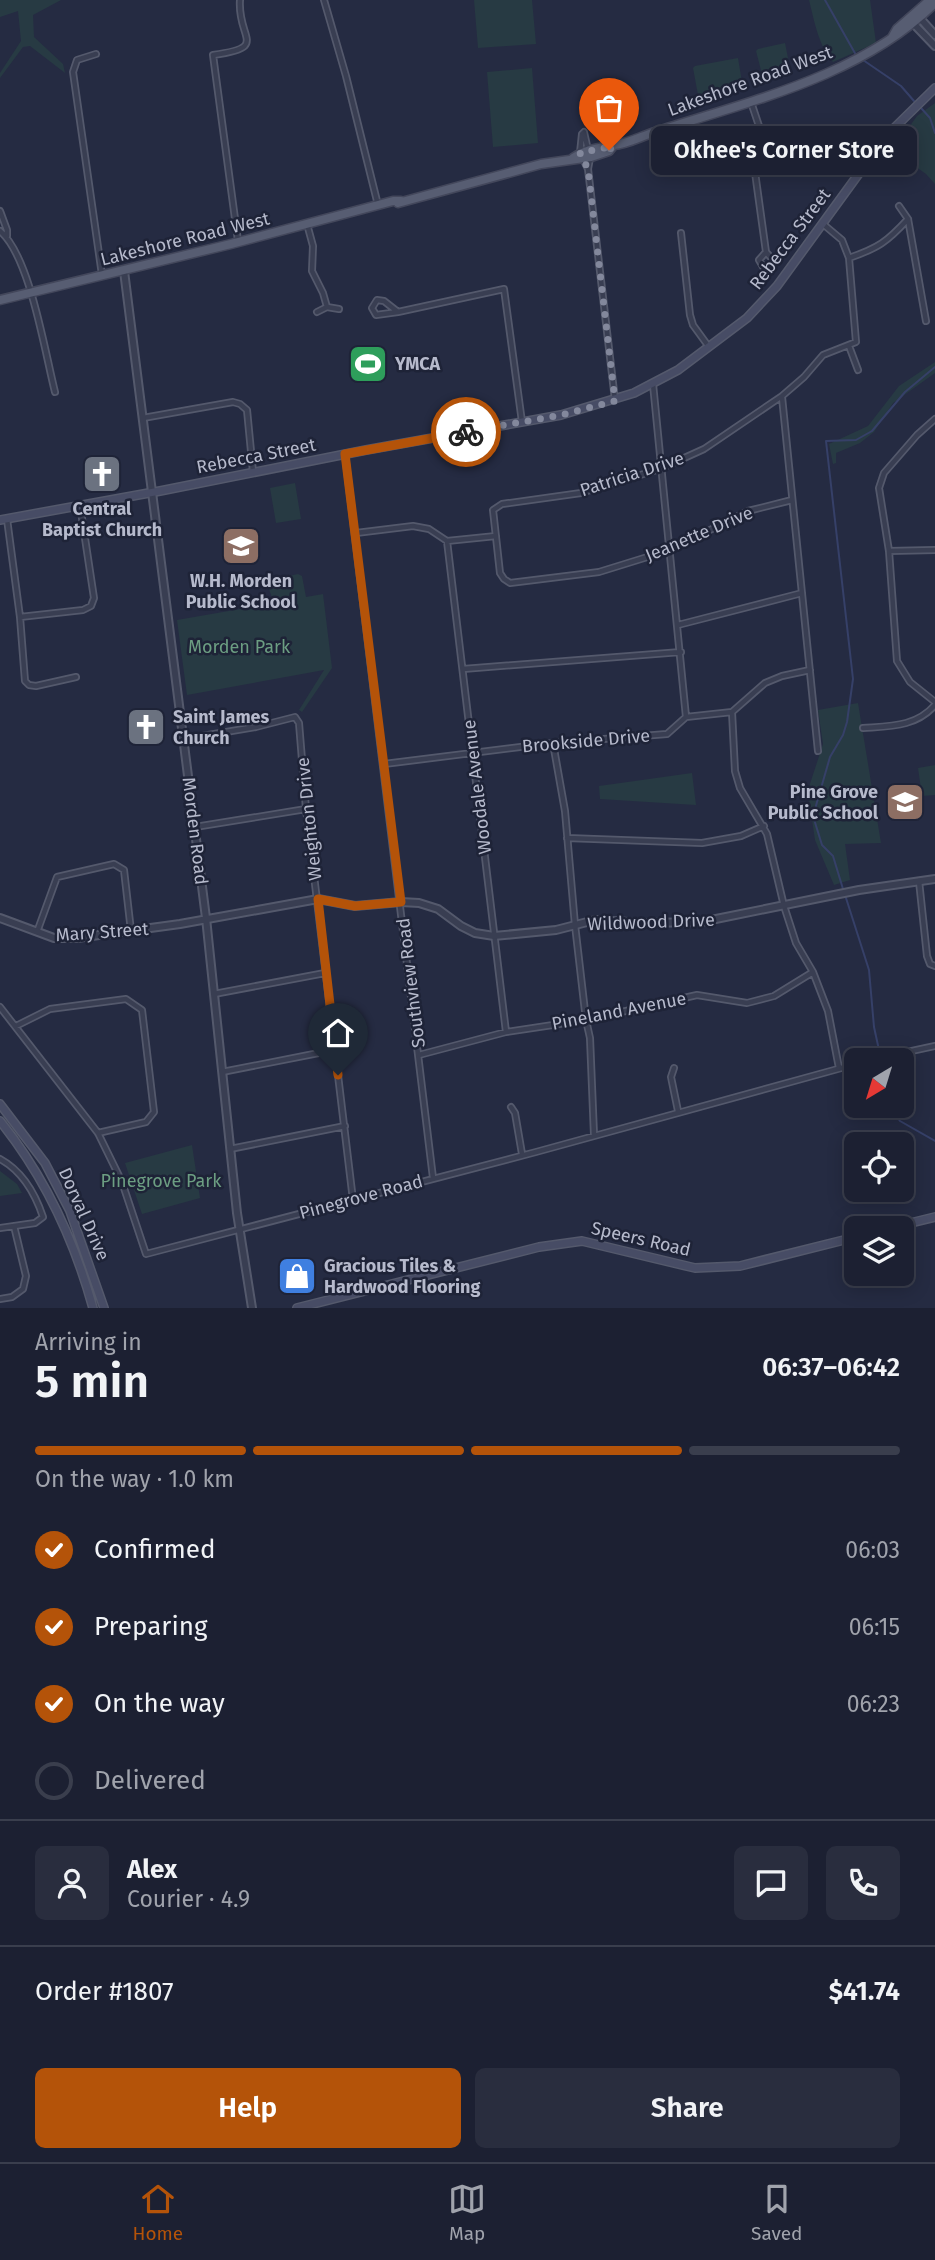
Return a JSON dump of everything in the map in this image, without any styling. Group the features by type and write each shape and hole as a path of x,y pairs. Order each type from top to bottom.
{"main road":[{"name":"Lakeshore Road West","path":"0,300 613,146 751,101 828,72 901,34 929,0"},
{"name":"Lakeshore Road West","path":"915,19 935,3"},
{"name":"Rebecca Street","path":"3,519 561,415 615,401 653,384 710,348 747,318 777,286 887,135 932,94 935,88"},
{"name":"Dorval Drive","path":"0,1104 45,1163 70,1211 104,1308"},
{"name":"Dorval Drive","path":"0,1121 23,1150 55,1206 83,1273 93,1308"},
{"path":"914,1222 935,1217"},
{"name":"Speers Road","path":"297,1308 539,1247 582,1241 695,1268 740,1266 844,1240"}],"street":[{"path":"238,242 213,55 240,51 247,44 240,15 240,0"},
{"path":"324,0 378,206"},
{"path":"915,19 935,35"},
{"path":"915,19 935,46"},
{"path":"96,54 77,60 73,72 102,276"},
{"path":"751,101 761,132 754,165 766,252"},
{"path":"583,155 588,169 615,401"},
{"path":"899,206 908,219 926,321"},
{"path":"0,211 8,230 7,237"},
{"path":"849,258 877,248 893,236 908,219"},
{"path":"823,223 842,240 849,258 856,342 849,346 858,370"},
{"path":"307,225 313,250 312,271 327,307"},
{"path":"0,231 7,237 22,265 55,392"},
{"path":"681,233 690,315 693,325 710,348"},
{"name":"Morden Road","path":"124,271 206,918 230,1149 252,1308"},
{"path":"398,312 382,300 377,300 373,305 373,312 378,316 398,312 505,289 522,422"},
{"path":"317,312 327,307 339,309"},
{"name":"Patricia Drive","path":"496,536 493,510 502,504 580,493 660,469 704,449 782,396 804,377 823,355 849,346"},
{"path":"653,384 687,718"},
{"path":"782,396 818,751"},
{"path":"142,418 233,402 240,404 247,410 254,472"},
{"path":"863,728 914,722 927,714 935,704 910,682 897,661 889,551 879,488 884,473 917,435 935,419"},
{"name":"Southview Road","path":"345,454 433,1178"},
{"name":"Jeanette Drive","path":"496,536 500,572 510,583 599,572 670,550 748,511 792,500"},
{"path":"20,617 83,610 91,606 94,598 80,505"},
{"path":"3,519 20,617 25,681 36,686 76,677"},
{"path":"356,533 412,526 429,529 447,541 496,536"},
{"name":"Woodale Avenue","path":"447,541 506,1032"},
{"path":"889,551 935,550"},
{"path":"678,625 802,593"},
{"path":"463,669 681,652"},
{"path":"810,670 765,683 732,712 735,771 740,788 767,834 796,943 813,972 828,1012 839,1068"},
{"name":"Brookside Drive","path":"384,764 553,743 667,734 687,718 732,712"},
{"name":"Weighton Drive","path":"184,739 256,727 295,717 299,723 306,810 353,1200"},
{"path":"553,743 590,1038 594,1135"},
{"path":"195,827 306,810"},
{"path":"567,838 702,843 741,836 764,826"},
{"path":"37,933 57,877 114,864 124,870 131,931"},
{"name":"Wildwood Drive","path":"206,918 318,899 355,906 419,903 438,909 475,933 494,936 556,930 595,920 701,922 859,890 935,879"},
{"path":"919,881 927,956 930,964 935,966"},
{"name":"Mary Street","path":"0,918 54,938 77,938 180,925 206,918"},
{"name":"Pineland Avenue","path":"419,1055 506,1032 586,1020 697,995 747,1003 774,996 813,972"},
{"path":"214,993 325,973"},
{"path":"15,1027 50,1009 126,999 142,1010 154,1112 146,1122 98,1133"},
{"name":"Pinegrove Road","path":"0,1007 98,1133 122,1182 146,1254 844,1067"},
{"path":"914,1051 935,1046"},
{"path":"221,1072 334,1050"},
{"path":"674,1068 671,1077 678,1111"},
{"path":"511,1107 515,1113 522,1154"},
{"path":"230,1149 345,1126"},
{"path":"0,1159 15,1168 25,1179 43,1217 35,1223 0,1228"},
{"path":"0,1299 12,1297 23,1289 26,1276 13,1226"}],"green space":[{"path":"0,0 61,0 33,15 34,37 63,64 65,73 30,46 23,47 0,78 0,73 21,41 18,11 0,17"},
{"path":"474,0 532,0 536,44 478,48"},
{"path":"809,0 870,0 876,43 833,62 821,41"},
{"path":"785,43 791,73 763,78 756,51"},
{"path":"738,58 743,88 698,95 693,68 695,66"},
{"path":"532,68 538,143 493,147 487,72"},
{"path":"935,103 935,184 905,159 884,162 917,116"},
{"path":"935,362 935,373 893,403 874,432 860,443 836,453 836,463 833,464 829,444 868,426 899,386"},
{"path":"295,483 301,519 276,523 270,488"},
{"name":"Morden Park","path":"298,574 302,576 306,597 323,594 332,668 302,712 299,710 324,670 187,695 177,620 274,603 266,581"},
{"path":"858,703 881,843 845,844 850,880 834,885 815,840 808,790 823,744 818,710"},
{"path":"935,765 935,795 922,796 918,768"},
{"path":"692,773 696,805 600,799 599,786"},
{"name":"Pinegrove Park","path":"192,1145 200,1198 142,1214 125,1163"},
{"path":"0,1171 17,1184 22,1193 0,1196"}],"waterway":[{"path":"825,0 856,55"},
{"path":"863,60 901,86 914,101"},
{"path":"921,108 930,118 935,133"},
{"path":"843,889 833,856 822,845 813,816 830,757 847,722 853,679 826,441 856,440 872,431 905,392 935,367"},
{"path":"846,898 869,970 879,1048"},
{"path":"898,1118 935,1141"}],"way so far":[{"path":"466,432 561,415 615,401 588,169 580,153 613,146 609,150"}],"place":[{"name":"Okhee's Corner Store","path":"609,150"},
{"name":"YMCA","path":"368,364"},
{"name":"Central Baptist Church","path":"102,474"},
{"name":"W.H. Morden Public School","path":"241,546"},
{"name":"Saint James Church","path":"146,727"},
{"name":"Pine Grove Public School","path":"905,802"},
{"name":"Gracious Tiles & Hardwood Flooring","path":"297,1276"}],"route":[{"path":"338,1075 318,899 355,906 401,902 345,454 466,432"}]}
